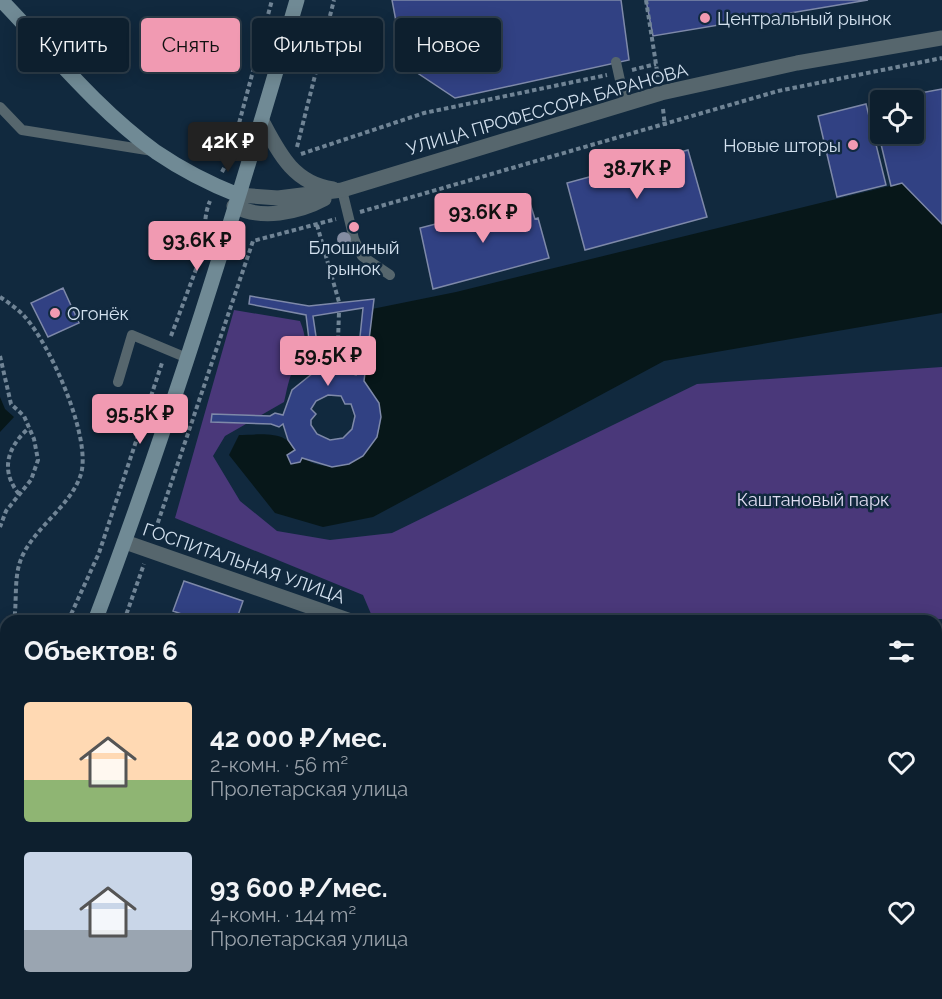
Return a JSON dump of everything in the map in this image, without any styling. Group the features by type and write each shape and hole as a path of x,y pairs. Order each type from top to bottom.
{"main road":[{"path":"1,0 105,108 157,152 216,186 236,201"},
{"path":"97,615 125,542 187,358 262,121 297,0"}],"street":[{"name":"УЛИЦА ПРОФЕССОРА БАРАНОВА","path":"236,201 342,190 661,93 797,63 942,38"},
{"name":"УЛИЦА ПРОФЕССОРА БАРАНОВА","path":"262,121 290,169 310,183 342,190"},
{"name":"ГОСПИТАЛЬНАЯ УЛИЦА","path":"125,542 334,615"}],"lane":[{"path":"617,67 625,103"},
{"path":"0,107 22,130 157,152"},
{"path":"342,190 362,256 390,275"},
{"path":"118,382 132,335 187,358"}],"path":[{"path":"71,615 99,553 183,299 202,254 206,232 203,215 230,157 272,0"},
{"path":"334,0 294,156 424,113 617,67 656,64"},
{"path":"646,0 665,126"},
{"path":"126,615 253,242 665,126 778,91 942,58"},
{"path":"317,225 339,302"},
{"path":"0,297 26,318 51,359 76,423 82,446 83,462 81,477 67,501 36,537 20,562 15,615"},
{"path":"337,370 339,312"},
{"path":"0,356 11,404 24,416 38,460 31,480 6,511 0,527"},
{"path":"19,494 10,484 7,471 8,459 20,436 29,428"}],"green space":[{"name":"Каштановый парк","path":"234,310 300,321 305,341 301,356 290,377 284,402 225,436 213,456 240,501 277,531 330,540 392,533 697,384 942,367 942,615 371,615 363,595 175,518"}],"shaded area":[{"path":"902,183 942,224 942,313 664,361 373,517 323,527 275,513 229,455 239,435 275,435 291,443 302,456 312,463 330,466 338,465 360,455 370,447 380,427 378,404 364,381 372,309 456,292"},
{"path":"0,397 5,409 14,417 0,432"}],"building":[{"path":"392,0 621,0 629,60 455,98 416,72 501,72 501,18 395,18"},
{"name":"Центральный рынок","path":"646,0 868,0 653,36"},
{"path":"942,89 942,224 902,183 891,186 881,144 924,144 924,92"},
{"path":"866,104 870,120 870,144 876,144 886,185 837,197 818,116"},
{"path":"688,150 707,217 585,250 567,183"},
{"path":"529,200 535,219 538,218 549,258 433,289 420,228"},
{"name":"Огонёк","path":"63,288 79,323 48,337 31,303"},
{"path":"250,296 309,306 374,299 364,381 379,403 381,417 377,437 363,456 349,464 332,467 302,458 300,462 291,464 287,455 295,450 288,440 283,424 279,427 271,424 211,422 212,414 270,416 275,413 283,415 292,390 313,373 306,315 249,304","holes":["363,308 356,375 341,370 321,370 313,316","328,395 341,396 345,404 351,404 355,416 352,429 343,438 330,440 317,434 311,425 311,420 316,414 311,409 316,401"]},
{"path":"184,581 243,601 238,615 184,615 173,611"}],"place":[{"name":"Центральный рынок","path":"705,18"},
{"name":"Новые шторы","path":"853,145"},
{"name":"Блошиный рынок","path":"354,227"},
{"name":"Огонёк","path":"55,313"}]}
